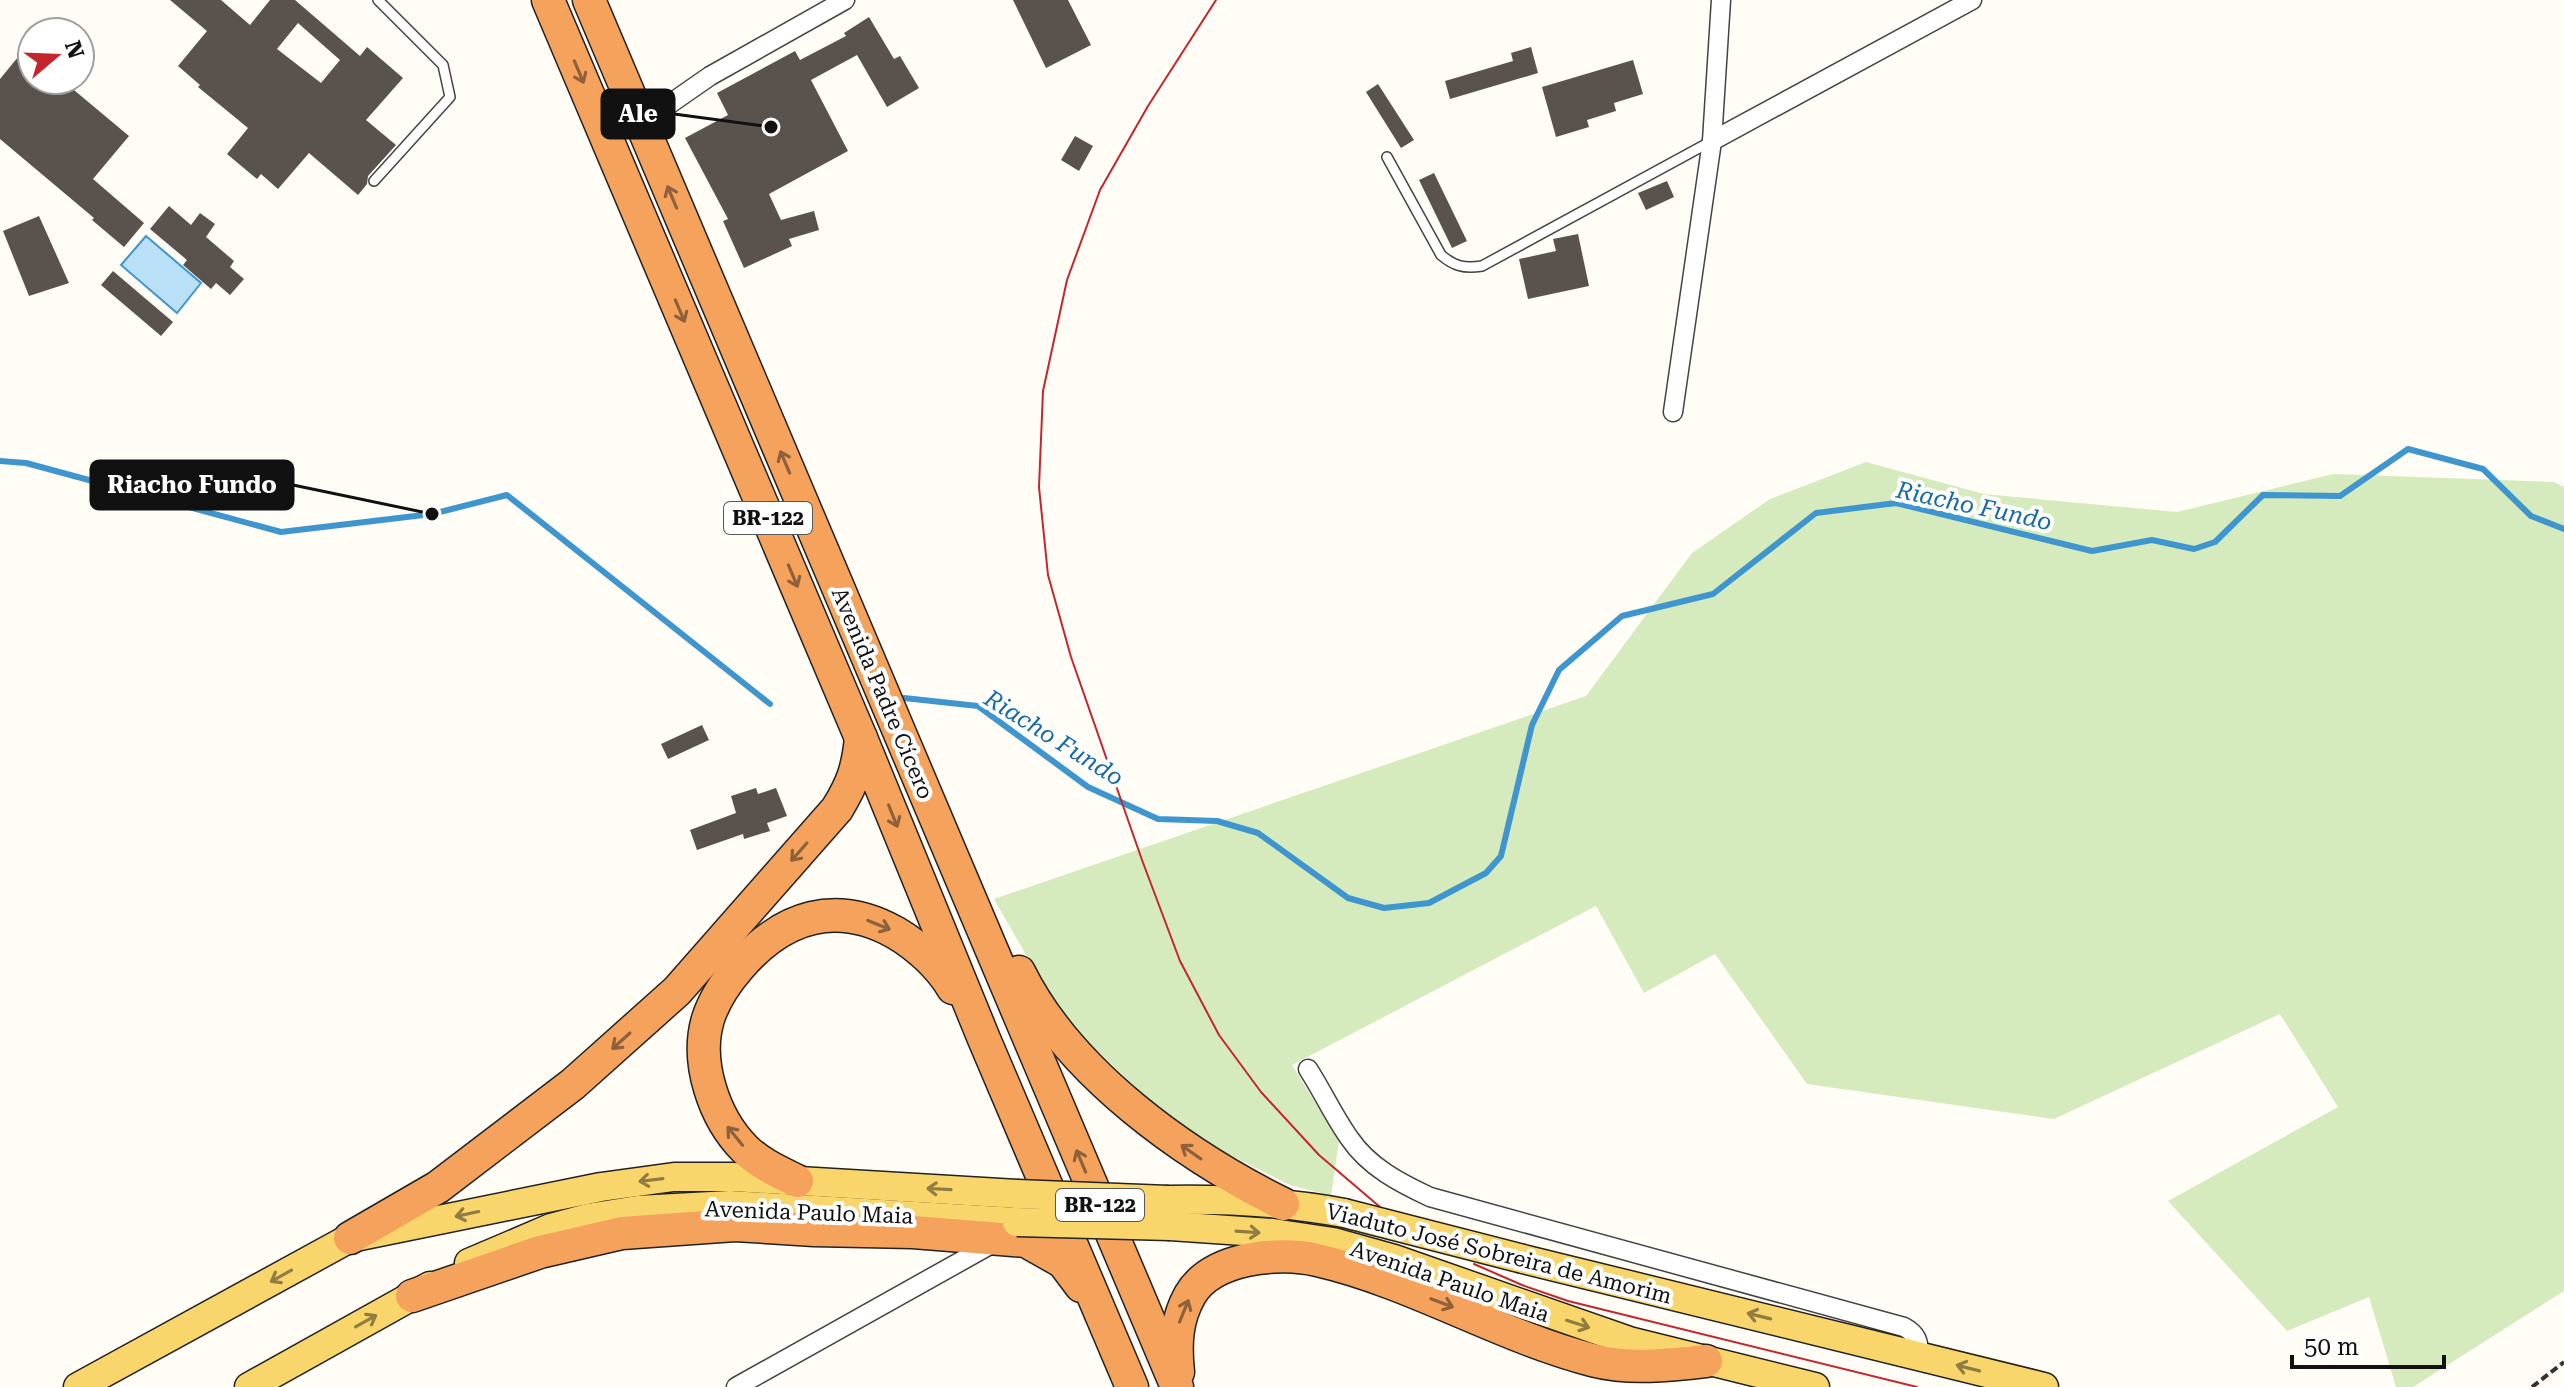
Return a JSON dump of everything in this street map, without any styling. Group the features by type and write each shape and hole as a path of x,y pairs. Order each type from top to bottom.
{"highway":[{"name":"Avenida Padre Cícero","path":"548,0 1132,1387"},
{"name":"Avenida Padre Cícero","path":"589,0 1178,1387"},
{"path":"350,1238 438,1187 573,1084 677,991 837,809 859,765 861,738"},
{"path":"966,887 987,908 1021,977 1044,1015 1081,1058 1125,1100 1194,1154 1236,1181 1283,1204"},
{"path":"797,1181 769,1167 746,1150 726,1125 710,1090 704,1051 708,1019 724,984 766,940 789,925 818,916 852,916 883,926 914,943 949,982 984,1039"},
{"path":"412,1296 540,1252 622,1233 735,1225 1012,1218 1026,1241 1063,1262 1099,1310"},
{"path":"1178,1387 1175,1346 1178,1326 1191,1293 1205,1279 1223,1268 1246,1259 1267,1256 1315,1259 1381,1279 1521,1336 1594,1361 1652,1367 1706,1361"}],"main road":[{"path":"78,1387 350,1238 601,1187 659,1179 733,1177 797,1181 1012,1218"},
{"name":"Viaduto José Sobreira de Amorim","path":"1012,1218 1169,1213 1213,1199 1283,1204 1344,1213 2044,1387"},
{"name":"Avenida Paulo Maia","path":"249,1387 472,1262 551,1228 588,1218 638,1210 730,1205 1012,1218"},
{"name":"Avenida Paulo Maia","path":"1169,1213 1333,1242 1394,1259 1629,1341 1815,1387"}],"street":[{"path":"641,124 710,76 845,0"},
{"path":"1673,412 1712,141 1721,0"},
{"path":"1712,141 1972,0"},
{"path":"1308,1069 1351,1141 1375,1166 1402,1184 1430,1197 1904,1327 1914,1332 1919,1341 1919,1356"},
{"path":"736,1387 1012,1218"}],"lane":[{"path":"374,181 450,97 443,65 378,0"},
{"path":"1387,157 1441,255 1467,269 1482,266 1712,141"}],"path":[{"path":"2532,1387 2564,1362"}],"green space":[{"path":"1866,462 1984,494 2177,512 2333,474 2554,482 2564,487 2564,1291 2413,1387 2396,1387 2369,1297 2287,1331 2168,1201 2338,1107 2280,1014 2054,1119 1807,1084 1715,954 1644,993 1596,906 1292,1065 1339,1141 1331,1196 1290,1185 1210,1145 1145,1096 1090,1044 1050,997 994,899 1586,696 1692,553 1770,499"}],"water":[{"path":"146,236 201,283 177,313 121,265"}],"building":[{"path":"170,0 221,0 250,25 270,0 295,0 360,56 367,47 403,78 366,120 396,145 368,176 367,184 358,195 309,153 278,189 261,174 257,179 227,154 248,128 198,87 200,85 178,66 207,31","holes":["298,23 340,60 321,83 277,49"]},
{"path":"1013,0 1068,0 1091,45 1046,68"},
{"path":"869,17 894,59 900,56 919,88 887,107 857,55 811,80 848,151 769,194 781,220 814,211 819,230 789,239 792,246 744,268 723,221 728,219 685,138 728,115 717,93 795,51 800,60 846,36 844,33"},
{"path":"1531,47 1538,73 1450,99 1445,81 1513,61 1511,53"},
{"path":"16,60 16,96 81,96 129,136 93,179 144,223 124,247 0,139 0,79"},
{"path":"1633,60 1643,94 1614,103 1616,111 1587,120 1589,127 1556,137 1542,87"},
{"path":"1378,84 1414,140 1401,148 1366,92"},
{"path":"1075,136 1093,146 1079,171 1061,160"},
{"path":"1434,173 1467,241 1452,248 1419,180"},
{"path":"1667,181 1674,197 1646,210 1638,193"},
{"path":"169,206 191,225 200,213 215,224 206,237 234,261 230,267 244,279 230,295 216,283 211,289 183,265 187,260 150,229"},
{"path":"39,216 69,283 29,296 3,231"},
{"path":"1578,234 1589,286 1528,299 1519,259 1556,251 1553,239"},
{"path":"113,271 173,322 161,336 101,285"},
{"path":"702,725 709,740 668,759 661,744"},
{"path":"756,788 758,794 776,788 787,816 767,823 770,831 744,839 743,834 697,850 690,830 736,813 731,796"}],"waterway":[{"name":"Riacho Fundo","path":"904,698 978,706 1088,787 1158,819 1217,821 1258,833 1348,898 1384,908 1429,903 1486,873 1501,856 1532,725 1559,670 1622,616 1713,594 1816,513 1896,503 2092,551 2152,540 2194,549 2215,542 2263,495 2340,496 2408,449 2483,469 2531,516 2564,529"},
{"name":"Riacho Fundo","path":"0,461 26,463 281,532 432,514 507,495 770,704"}],"tram line":[{"path":"1216,0 1148,106 1100,190 1067,280 1043,391 1039,487 1048,575 1071,657 1180,961 1219,1035 1261,1092 1319,1155 1380,1207"},
{"path":"1474,1264 1568,1301 1917,1387"}],"place":[{"name":"Ale","path":"771,127"},
{"name":"Riacho Fundo","path":"432,514"}]}
